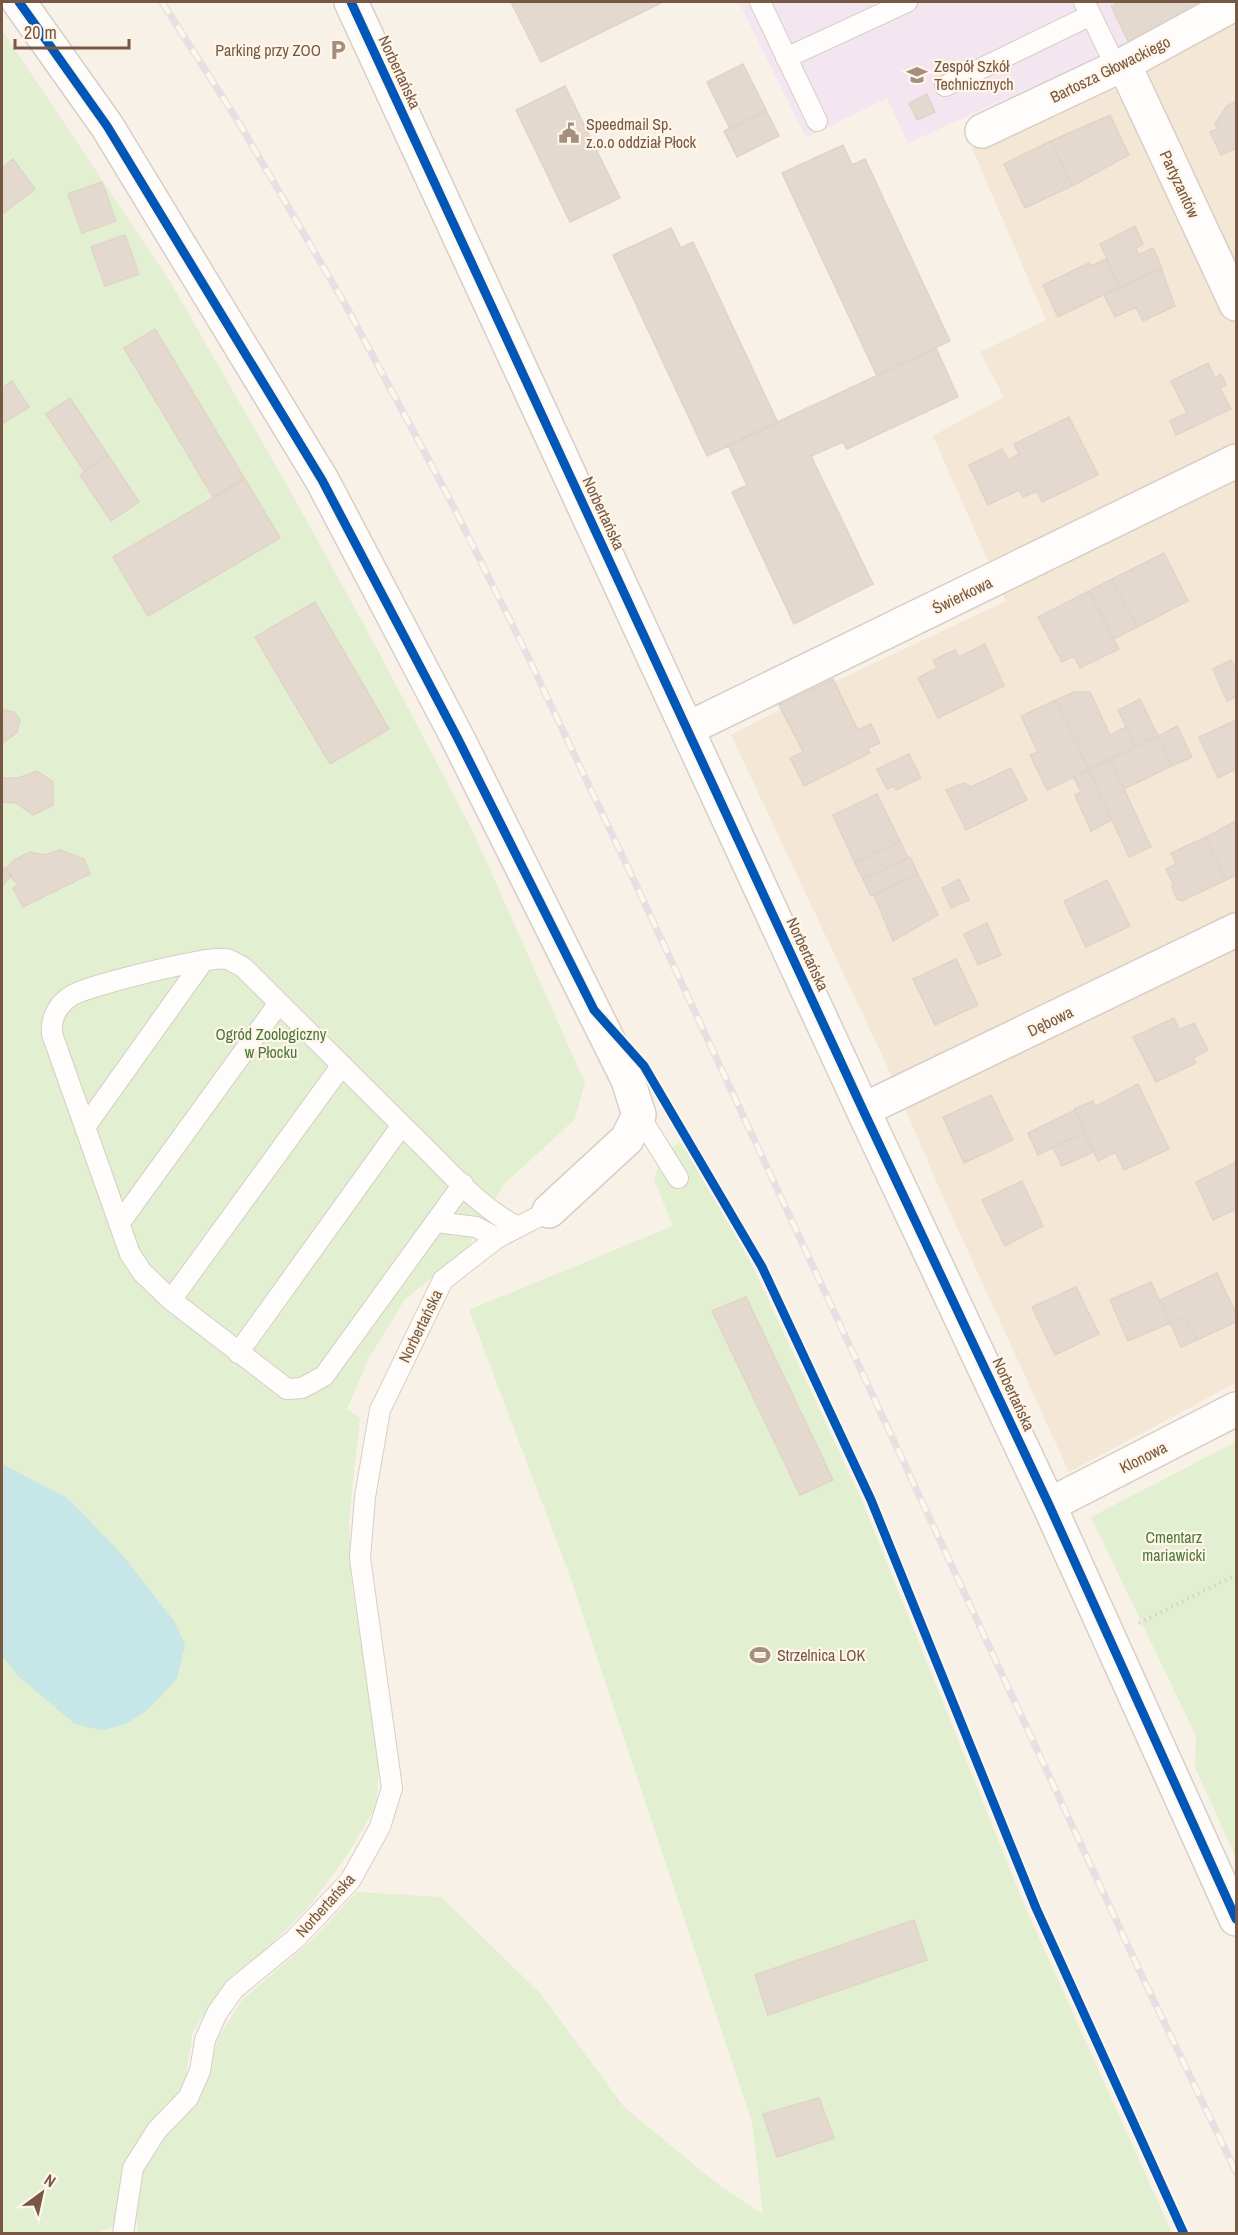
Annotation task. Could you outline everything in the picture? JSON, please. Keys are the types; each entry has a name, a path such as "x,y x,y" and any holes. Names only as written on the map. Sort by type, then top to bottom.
{"street":[{"path":"20,2 107,126 322,480 457,737 594,1010 628,1080 639,1115"},
{"name":"Norbertańska","path":"351,2 863,1110 1049,1505 1236,1919"},
{"name":"Bartosza Głowackiego","path":"982,131 1120,66 1236,3"},
{"name":"Partyzantów","path":"1120,66 1236,304"},
{"name":"Świerkowa","path":"687,729 1236,461"},
{"name":"Dębowa","path":"863,1110 1236,930"},
{"name":"Norbertańska","path":"549,1211 627,1139 639,1115"},
{"name":"Klonowa","path":"1049,1505 1236,1409"}],"lane":[{"path":"760,2 816,121"},
{"path":"786,58 907,2"},
{"path":"945,86 1088,8 1120,66"},
{"path":"463,1184 324,1376 302,1388 287,1389 171,1300 142,1272 130,1254 52,1034 51,1018 59,1006 78,992 204,960 226,959 243,967 463,1184 484,1206 516,1226"},
{"path":"85,1127 204,960"},
{"path":"119,1224 279,1003"},
{"path":"171,1300 342,1065"},
{"path":"639,1115 678,1178"},
{"path":"238,1353 402,1125"},
{"name":"Norbertańska","path":"123,2234 134,2168 157,2130 188,2098 200,2071 205,2040 217,2013 234,1989 295,1939 350,1881 380,1827 392,1788 360,1558 365,1497 380,1410 443,1280 497,1238 516,1226 549,1211"},
{"path":"436,1222 476,1227 497,1238"}],"path":[{"path":"1131,1627 1236,1575"}],"shaded area":[{"name":"Zespół Szkół Technicznych","path":"739,2 1211,2 1129,43 908,143 887,98 806,138"},
{"path":"1236,22 1236,1383 1069,1472 944,1199 887,1066 731,735 830,684 1006,601 933,436 1004,397 980,352 1046,320 972,148"}],"green space":[{"name":"Ogród Zoologiczny w Płocku","path":"2,30 169,280 292,494 376,647 475,836 585,1083 575,1119 503,1185 466,1251 405,1299 370,1356 347,1409 360,1418 349,1517 352,1585 379,1762 376,1807 349,1852 312,1903 267,1949 229,1978 193,2031 185,2081 180,2093 152,2120 122,2167 118,2210 113,2227 96,2233 2,2233"},
{"name":"Strzelnica LOK","path":"681,1142 751,1263 862,1501 1025,1907 1172,2233 138,2234 135,2192 143,2169 169,2132 197,2104 219,2037 242,2000 311,1941 357,1892 441,1897 539,1992 624,2107 720,2186 763,2214 752,2122 568,1571 469,1310 673,1226 654,1179 664,1152"},
{"name":"Cmentarz mariawicki","path":"1236,1442 1236,1858 1195,1767 1196,1736 1091,1517"}],"water":[{"path":"2,1464 67,1498 119,1551 174,1621 185,1645 177,1679 146,1711 126,1724 102,1730 75,1724 18,1676 2,1656"}],"building":[{"path":"511,2 663,2 541,62"},
{"path":"1120,2 1205,2 1207,6 1129,43 1111,6"},
{"path":"743,64 766,110 730,129 707,82"},
{"path":"565,86 620,198 570,222 516,110"},
{"path":"927,94 935,112 917,120 909,103"},
{"path":"1236,101 1236,148 1221,155 1210,132 1217,129 1215,124 1226,107"},
{"path":"766,110 779,136 737,157 724,131"},
{"path":"1110,115 1129,155 1072,186 1051,141"},
{"path":"1051,141 1072,186 1025,208 1004,164"},
{"path":"843,145 852,165 865,159 950,341 877,376 782,173"},
{"path":"13,159 35,189 2,214 2,168"},
{"path":"102,182 116,221 82,233 68,194"},
{"path":"1135,226 1143,244 1136,248 1138,255 1153,248 1162,268 1120,287 1100,244"},
{"path":"671,228 681,248 693,242 778,423 707,456 613,255"},
{"path":"125,235 139,274 105,286 91,247"},
{"path":"1106,259 1120,287 1058,317 1043,285 1089,263 1091,266"},
{"path":"1161,268 1175,306 1143,321 1136,307 1115,317 1104,295"},
{"path":"155,329 244,478 213,497 124,348"},
{"path":"936,348 958,397 847,449 843,442 811,456 873,584 794,624 732,492 747,485 728,445"},
{"path":"1208,363 1215,378 1221,374 1226,385 1220,388 1231,409 1176,435 1170,421 1187,413 1171,381"},
{"path":"12,381 29,407 2,424 2,388"},
{"path":"70,398 108,455 84,471 46,414"},
{"path":"1069,417 1098,475 1042,502 1037,491 1023,497 1019,490 988,505 969,465 1002,449 1008,460 1019,454 1014,444"},
{"path":"108,455 139,502 111,521 80,475"},
{"path":"245,479 280,538 148,616 113,557"},
{"path":"1164,553 1188,601 1137,627 1112,579"},
{"path":"1112,579 1137,627 1114,639 1089,591"},
{"path":"1089,591 1119,649 1080,668 1074,656 1062,662 1038,617"},
{"path":"315,602 389,729 330,764 255,637"},
{"path":"985,644 1004,686 938,718 918,678 937,668 933,660 955,650 959,657"},
{"path":"1231,660 1236,669 1236,697 1227,701 1213,669"},
{"path":"833,679 858,730 871,724 880,743 868,748 870,753 804,786 790,758 803,752 779,705"},
{"path":"1074,692 1090,692 1110,735 1126,727 1136,747 1089,770 1056,700"},
{"path":"1140,699 1158,736 1136,747 1118,710"},
{"path":"1056,700 1089,770 1047,790 1030,755 1038,752 1021,716"},
{"path":"2,710 14,712 20,720 17,732 3,743"},
{"path":"1236,720 1236,769 1218,778 1199,737"},
{"path":"1177,726 1192,757 1172,766 1158,736"},
{"path":"1158,736 1172,766 1124,789 1110,759"},
{"path":"909,754 921,778 896,790 894,786 887,789 877,769"},
{"path":"1110,759 1151,847 1129,857 1089,770"},
{"path":"1011,768 1027,800 966,830 946,790 964,783 971,787"},
{"path":"1089,770 1112,820 1091,831 1075,795 1081,792 1074,777"},
{"path":"37,771 53,782 53,805 33,815 16,803 2,802 2,778 18,778"},
{"path":"877,794 900,841 855,863 833,815"},
{"path":"1236,821 1236,875 1226,880 1206,837"},
{"path":"1206,837 1226,880 1182,901 1177,899 1166,869 1176,864 1171,853"},
{"path":"900,841 908,858 863,879 855,863"},
{"path":"60,850 84,859 90,874 23,907 13,888 18,885 5,870 14,860 30,852 44,855"},
{"path":"910,857 918,874 871,896 863,879"},
{"path":"2,866 12,875 2,886"},
{"path":"918,874 938,915 893,941 874,895"},
{"path":"959,879 969,900 951,908 942,888"},
{"path":"1107,880 1130,926 1086,947 1064,901"},
{"path":"987,923 1001,955 978,965 964,934"},
{"path":"956,959 978,1005 935,1025 913,979"},
{"path":"1174,1018 1179,1030 1194,1023 1208,1050 1193,1058 1196,1063 1156,1082 1133,1037"},
{"path":"1138,1084 1169,1149 1124,1170 1115,1152 1098,1161 1074,1109 1093,1101 1095,1107"},
{"path":"991,1095 1013,1140 964,1163 943,1117"},
{"path":"1075,1110 1085,1132 1038,1155 1028,1133"},
{"path":"1085,1132 1093,1152 1062,1166 1053,1147"},
{"path":"1236,1162 1236,1209 1213,1220 1196,1182"},
{"path":"1022,1181 1043,1226 1005,1246 982,1200"},
{"path":"1217,1273 1236,1314 1236,1322 1197,1340 1185,1317 1170,1323 1160,1300"},
{"path":"1151,1282 1170,1323 1128,1341 1110,1300"},
{"path":"1076,1287 1099,1334 1055,1355 1032,1307"},
{"path":"746,1297 833,1480 800,1495 712,1311"},
{"path":"1185,1317 1197,1340 1181,1347 1170,1323"},
{"path":"914,1920 927,1960 768,2015 755,1975"},
{"path":"819,2098 834,2138 777,2157 763,2114"}],"railway":[{"path":"162,2 239,123 345,304 447,494 520,640 638,889 1141,1974 1236,2172"}],"cycle path":[{"path":"19,2 107,126 322,480 457,737 594,1010 644,1066 762,1267 871,1500 1036,1908 1184,2234"},
{"path":"351,2 863,1110 1049,1505 1236,1919"}],"place":[{"name":"Parking przy ZOO","path":"338,50"},
{"name":"Zespół Szkół Technicznych","path":"917,75"},
{"name":"Speedmail Sp. z.o.o oddział Płock","path":"569,133"},
{"name":"Strzelnica LOK","path":"760,1655"}]}
